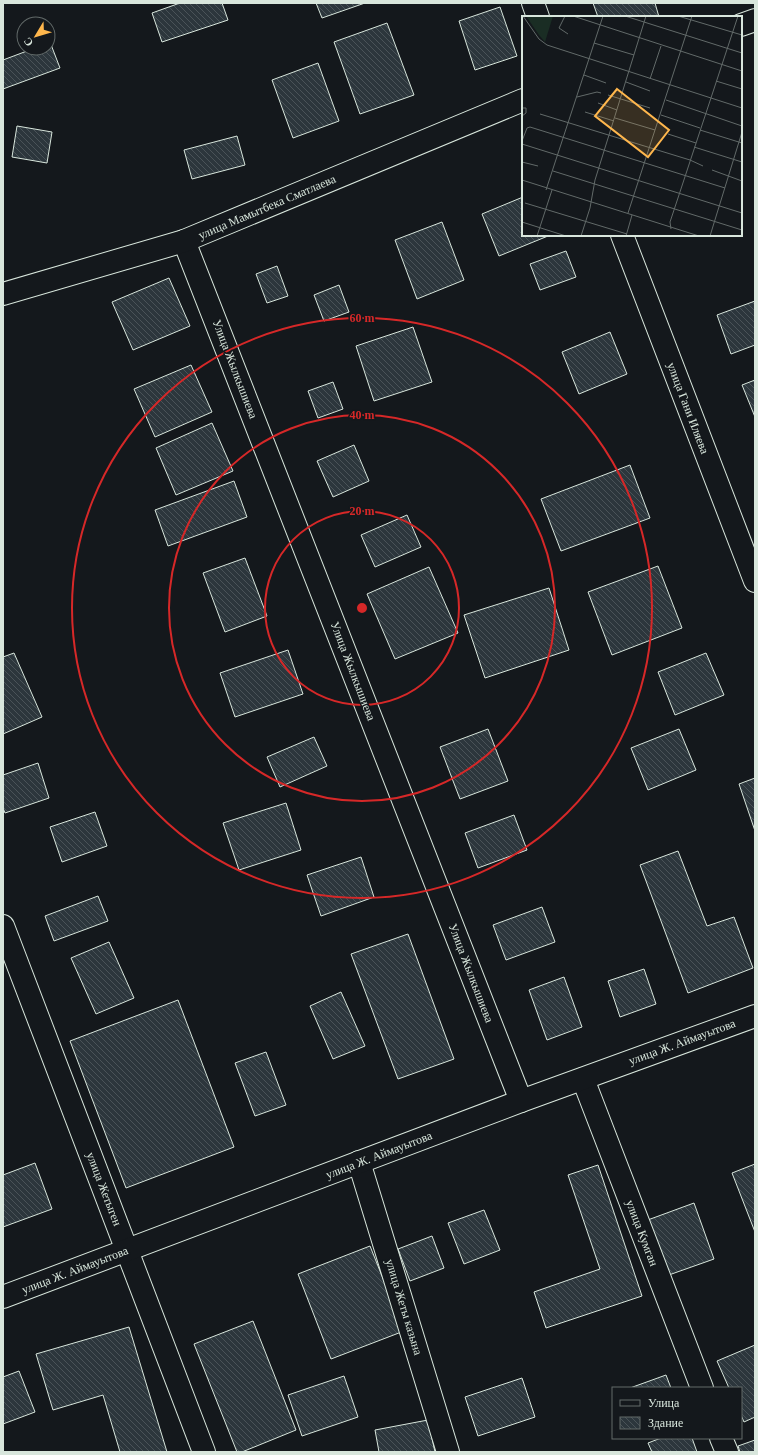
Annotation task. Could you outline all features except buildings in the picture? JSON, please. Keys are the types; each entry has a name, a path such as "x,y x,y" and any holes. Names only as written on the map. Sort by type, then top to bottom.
{"street":[{"path":"533,3 538,16"},
{"path":"742,25 755,20"},
{"name":"улица Мамытбека Сматлаева","path":"3,294 184,241 522,100"},
{"name":"улица Гани Иляева","path":"622,236 755,581"},
{"name":"Улица Жылкышиева","path":"184,241 521,1101"},
{"name":"улица Жетыген","path":"3,926 204,1452"},
{"name":"улица Ж. Аймауытова","path":"3,1297 521,1101 755,1016"},
{"name":"улица Кумган","path":"583,1079 702,1387"},
{"name":"улица Жеты казына","path":"359,1162 448,1452"},
{"path":"722,1439 727,1452"}]}
